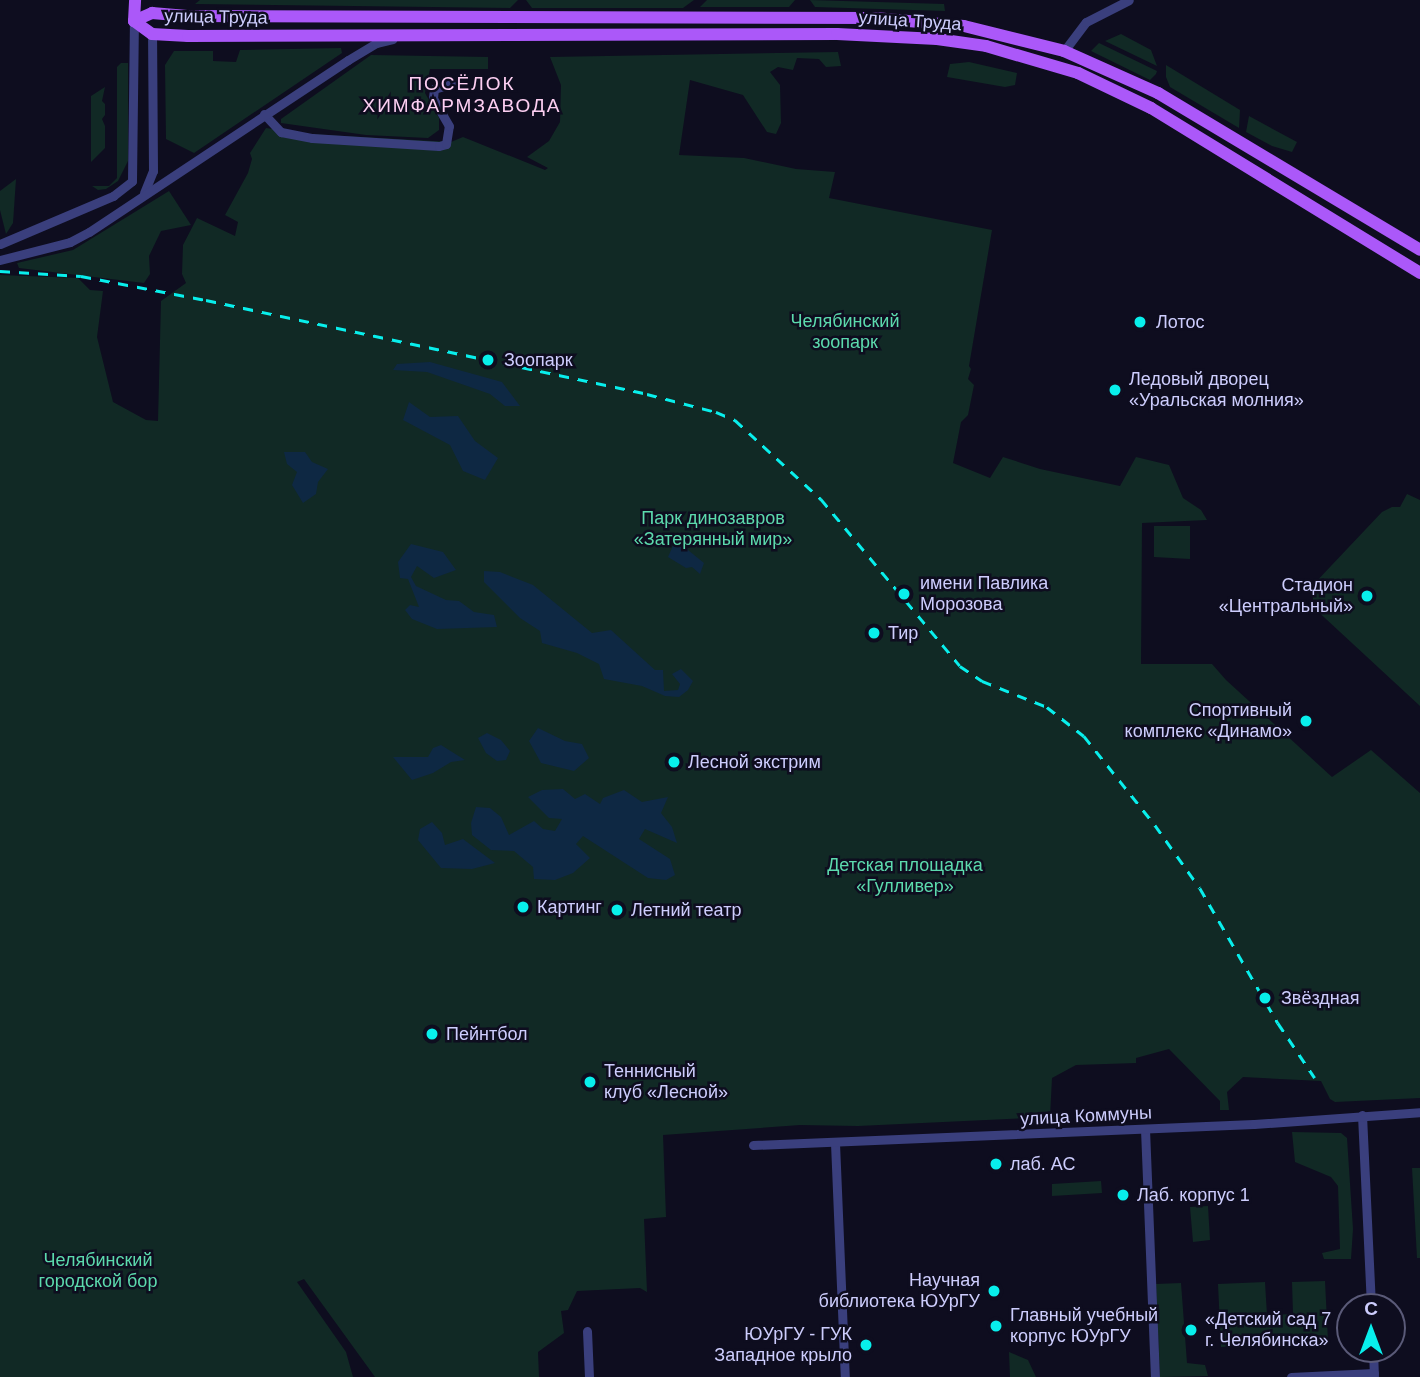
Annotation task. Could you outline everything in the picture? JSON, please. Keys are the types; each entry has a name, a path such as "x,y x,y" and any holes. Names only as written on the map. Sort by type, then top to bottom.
{"main road":[{"path":"134,21 135,0"},
{"path":"152,6 152,34"},
{"name":"улица Труда","path":"1420,250 1158,93 1064,51 964,26 875,18 187,16 152,6 134,21 152,34 874,34 963,42 1057,66 1152,108 1420,273"},
{"path":"1057,66 1064,51"},
{"path":"1329,217 1339,200"}],"street":[{"path":"1064,51 1086,22 1129,0"},
{"path":"0,244 125,189 132,181 134,21"},
{"path":"144,195 153,171 152,34"},
{"path":"0,260 70,242 376,43 411,34"},
{"path":"264,114 281,132 312,138 439,146 446,144 449,126 433,98 434,89 454,83"},
{"name":"улица Коммуны","path":"753,1145 1145,1129 1420,1112"},
{"path":"1362,1115 1370,1293"},
{"path":"1145,1129 1155,1377"},
{"path":"835,1143 845,1377"},
{"path":"587,1331 589,1377"},
{"path":"1291,1377 1374,1375"}],"green space":[{"path":"200,0 518,0 510,8 195,4"},
{"path":"526,0 694,0 683,8 532,8"},
{"path":"707,0 795,0 789,7 700,7"},
{"path":"810,0 944,4 945,11 815,7"},
{"path":"1121,34 1151,50 1157,66 1105,41"},
{"path":"1099,43 1157,71 1156,74 1150,80 1091,51"},
{"path":"341,48 342,53 194,153 166,139 165,65 174,51 213,51 213,61 236,62 240,50"},
{"path":"838,52 841,66 826,67 819,59 797,58 793,70 778,67 770,72 780,85 781,123 776,134 767,132 743,95 690,80 679,155 744,158 796,169 835,172 829,198 992,230 969,366 971,369 968,379 974,385 968,415 961,422 953,463 990,478 1003,457 1040,469 1120,486 1136,457 1169,465 1183,498 1201,510 1207,520 1142,523 1141,664 1212,664 1332,777 1371,750 1420,793 1420,1098 1335,1102 1330,1099 1321,1081 1243,1077 1227,1092 1229,1110 1220,1110 1220,1101 1169,1049 1136,1058 1136,1063 1076,1065 1052,1078 1050,1117 858,1126 800,1125 663,1135 666,1217 644,1219 647,1292 640,1288 577,1291 568,1310 561,1311 564,1333 538,1352 539,1377 375,1377 304,1279 297,1282 346,1352 353,1377 0,1377 0,275 78,278 90,290 103,291 97,337 113,402 146,420 158,421 161,301 186,283 182,274 183,245 197,218 235,236 238,222 225,215 248,173 252,159 250,153 266,128 309,134 451,142 463,137 545,170 548,168 527,157 549,141 560,122 561,85 550,57"},
{"path":"371,55 488,57 488,69 430,69 425,93 439,118 439,130 428,138 366,135 281,123 281,119"},
{"path":"969,62 1017,73 1015,85 1005,87 947,77 950,64"},
{"path":"121,63 128,63 128,161 118,181 106,189 98,190 92,186 109,186 117,178 117,67"},
{"path":"1166,65 1240,110 1239,128 1170,87 1166,77"},
{"path":"105,87 102,101 105,104 105,115 102,119 105,126 105,148 91,162 91,96"},
{"path":"1249,116 1297,142 1292,152 1272,146 1246,132"},
{"path":"16,179 13,223 6,234 0,210 0,191"},
{"path":"169,191 191,225 161,231 149,256 150,274 144,283 19,268 17,263 73,250"},
{"name":"Стадион «Центральный»","path":"1407,494 1420,500 1420,706 1313,607 1313,585 1382,512 1392,507 1400,507"},
{"path":"1154,526 1190,526 1190,559 1154,557"},
{"path":"1292,1132 1341,1133 1347,1138 1353,1229 1351,1259 1324,1259 1322,1253 1340,1249 1338,1186 1331,1177 1295,1162"},
{"path":"1412,1168 1420,1168 1420,1258 1417,1258"},
{"path":"1101,1181 1102,1193 1052,1196 1052,1184"},
{"path":"1208,1206 1210,1240 1193,1242 1190,1207"},
{"path":"1325,1281 1328,1341 1221,1347 1218,1284 1265,1282 1267,1315 1293,1314 1292,1282"},
{"path":"1181,1283 1187,1363 1205,1365 1208,1376 1160,1377 1156,1284"},
{"path":"1009,1352 1028,1360 1036,1377 1010,1377"}],"water":[{"path":"430,362 502,382 520,406 505,406 490,394 427,372 393,370 397,364"},
{"path":"409,402 430,417 458,416 475,441 498,458 485,480 463,471 450,445 403,420"},
{"path":"284,452 305,452 312,462 328,469 318,482 316,494 303,503 292,485 297,472 287,464"},
{"path":"676,539 684,541 688,550 704,563 700,574 692,567 686,568 668,557"},
{"path":"411,544 443,552 456,570 434,578 417,566 411,577 416,586 446,600 459,601 474,612 494,615 497,627 437,629 412,619 405,610 410,605 419,607 408,579 400,578 398,562"},
{"path":"484,571 500,572 533,585 592,633 611,630 655,670 663,670 664,691 678,690 680,684 672,674 681,669 693,681 688,690 679,697 665,696 642,686 604,679 599,664 577,653 542,643 540,631 520,618 484,582"},
{"path":"538,728 565,741 582,744 589,758 574,771 541,763 529,741"},
{"path":"487,733 501,740 510,751 506,760 497,761 486,753 478,738"},
{"path":"441,745 465,760 451,762 433,773 412,780 393,757 428,757 433,748"},
{"path":"563,789 575,799 585,794 600,804 603,798 624,790 642,802 668,797 661,813 672,827 677,843 645,829 639,839 670,859 675,875 666,880 648,878 583,836 576,844 590,858 573,873 555,880 534,879 533,867 514,851 491,850 472,835 471,823 476,807 490,808 501,817 509,835 534,821 543,829 555,831 562,819 549,818 528,797 542,790"},
{"path":"432,822 442,833 445,845 463,839 495,863 472,869 441,868 418,840 420,829"}],"railway":[{"path":"0,271 81,276 206,300 647,394 716,412 735,420 821,499 960,666 982,681 1047,707 1084,736 1155,825 1200,888 1278,1023 1315,1078"}],"place":[{"name":"Лотос","path":"1140,322"},
{"name":"Зоопарк","path":"488,360"},
{"name":"Ледовый дворец «Уральская молния»","path":"1115,390"},
{"name":"имени Павлика Морозова","path":"904,594"},
{"name":"Стадион «Центральный»","path":"1367,596"},
{"name":"Тир","path":"874,633"},
{"name":"Спортивный комплекс «Динамо»","path":"1306,721"},
{"name":"Лесной экстрим","path":"674,762"},
{"name":"Картинг","path":"523,907"},
{"name":"Летний театр","path":"617,910"},
{"name":"Звёздная","path":"1265,998"},
{"name":"Пейнтбол","path":"432,1034"},
{"name":"Теннисный клуб «Лесной»","path":"590,1082"},
{"name":"лаб. АС","path":"996,1164"},
{"name":"Лаб. корпус 1","path":"1123,1195"},
{"name":"Научная библиотека ЮУрГУ","path":"994,1291"},
{"name":"Главный учебный корпус ЮУрГУ","path":"996,1326"},
{"name":"«Детский сад 7 г. Челябинска»","path":"1191,1330"},
{"name":"ЮУрГУ - ГУК Западное крыло","path":"866,1345"}],"district":[{"name":"ПОСЁЛОК ХИМФАРМЗАВОДА","path":"462,95"}],"park label":[{"name":"Челябинский зоопарк","path":"845,332"},
{"name":"Парк динозавров «Затерянный мир»","path":"713,529"},
{"name":"Детская площадка «Гулливер»","path":"905,876"},
{"name":"Челябинский городской бор","path":"98,1271"}]}
